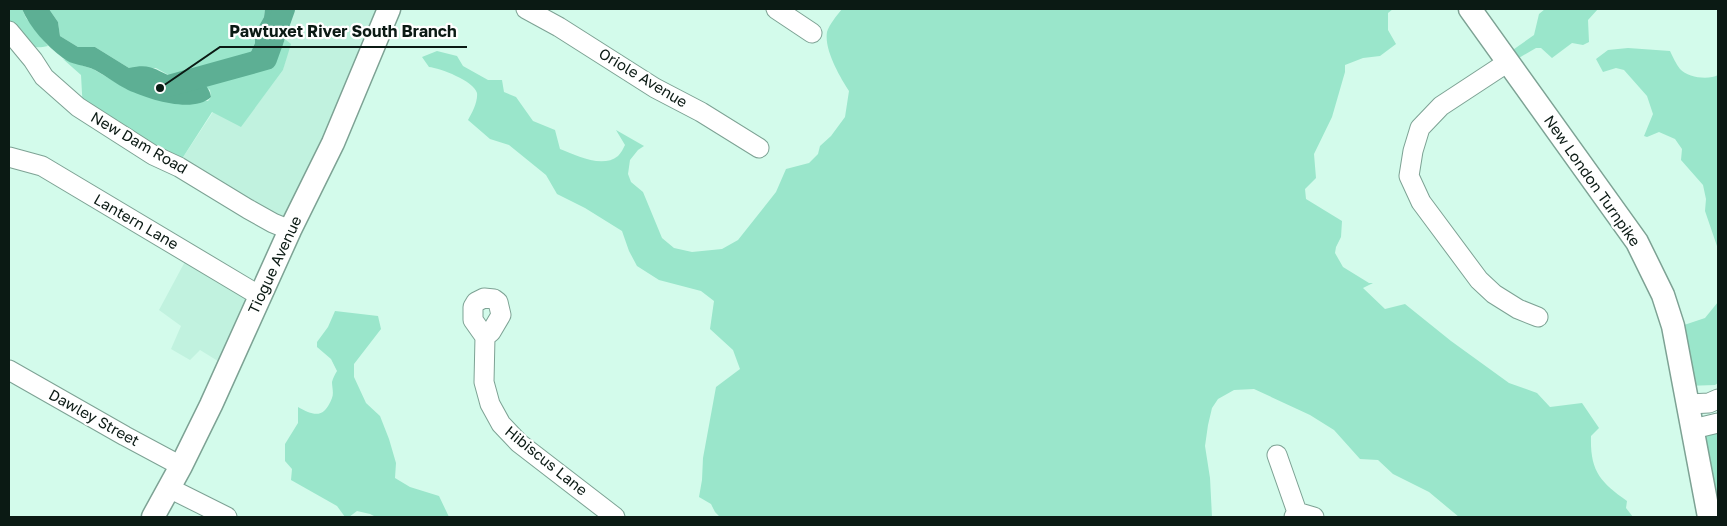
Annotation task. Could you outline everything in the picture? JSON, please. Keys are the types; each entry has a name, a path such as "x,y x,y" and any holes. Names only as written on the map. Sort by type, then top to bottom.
{"main road":[{"name":"Tiogue Avenue","path":"153,517 211,405 290,230 332,143 389,9"},
{"name":"New London Turnpike","path":"1470,9 1636,242 1663,295 1673,326 1709,517"}],"street":[{"name":"Oriole Avenue","path":"526,9 655,88 701,112 759,148"},
{"path":"776,9 812,33"},
{"name":"New Dam Road","path":"9,31 33,60 44,77 78,107 153,155 179,167 273,223 290,230"},
{"path":"1508,62 1441,106 1420,128 1413,151 1409,176 1421,202 1478,280 1494,294 1518,309 1538,317"},
{"name":"Lantern Lane","path":"9,157 42,166 260,296"},
{"name":"Hibiscus Lane","path":"485,337 484,382 490,404 501,424 519,443 615,517"},
{"name":"Dawley Street","path":"9,370 124,436 181,466"},
{"path":"1689,404 1709,403 1718,399"},
{"path":"1692,430 1718,423"},
{"path":"1277,455 1302,515"},
{"path":"169,488 227,517"}],"shaded area":[{"path":"9,9 22,9 26,18 48,46 31,47 17,40 9,33"},
{"path":"22,9 49,9 58,22 60,36 78,47 95,47 129,68 143,66 173,77 198,81 207,86 211,97 203,102 182,105 158,101 128,90 95,70 63,58 40,36"},
{"path":"49,9 265,9 264,17 255,33 255,43 250,54 282,46 285,39 291,44 283,70 241,127 212,112 178,165 83,111 81,75 63,59 93,69 127,89 208,101 211,97 210,90 200,82 174,78 156,68 129,68 95,47 78,47 60,36 58,22"},
{"path":"265,9 294,9 282,46 264,65 254,65 250,54 255,43 255,33 264,17"},
{"path":"294,9 387,9 289,229 178,165 213,112 241,126 283,70 290,44 285,38"},
{"path":"842,9 1393,9 1388,13 1388,30 1396,44 1380,56 1363,58 1345,65 1345,72 1332,117 1314,154 1316,178 1305,189 1306,199 1342,221 1341,237 1335,253 1343,267 1369,283 1373,283 1363,288 1385,309 1405,304 1451,341 1509,383 1537,393 1550,407 1582,403 1599,428 1591,436 1592,458 1598,474 1610,488 1627,501 1626,508 1633,517 1459,517 1429,492 1393,474 1378,460 1360,459 1334,430 1310,415 1254,389 1234,390 1218,399 1212,408 1205,446 1210,478 1212,517 720,517 711,504 699,497 703,458 716,387 740,369 733,350 710,329 714,301 701,291 659,280 637,266 622,231 585,208 557,194 546,175 509,145 490,139 468,120 477,100 475,88 456,76 429,67 422,57 437,51 457,56 463,66 488,80 502,80 504,92 516,97 533,121 555,130 560,149 589,160 612,160 618,156 625,145 616,130 644,146 630,160 628,174 631,182 643,192 662,238 674,248 692,252 722,249 738,240 776,192 786,169 809,163 818,154 820,146 831,136 845,117 849,91 830,55 827,39 829,26"},
{"path":"1545,9 1598,9 1588,20 1589,42 1583,45 1572,43 1552,58 1541,48 1536,48 1512,62 1507,54 1534,35 1539,14"},
{"path":"1628,48 1670,51 1680,69 1688,74 1704,78 1718,75 1718,249 1705,211 1706,199 1703,185 1681,160 1682,149 1675,139 1659,132 1647,137 1644,136 1653,114 1647,96 1624,70 1616,68 1603,72 1596,59 1608,50"},
{"path":"188,256 257,295 226,366 200,350 190,360 171,349 181,326 159,310"},
{"path":"1718,302 1718,383 1715,385 1686,386 1671,321 1684,325 1705,318"},
{"path":"335,311 378,316 381,329 354,364 354,377 366,403 380,416 396,463 395,478 410,487 439,496 449,517 376,517 357,511 349,517 345,517 337,506 291,480 292,469 285,461 285,444 298,423 298,407 318,414 326,410 333,396 332,382 337,371 331,359 317,347 317,342 328,327"},
{"path":"1718,421 1718,517 1698,427"}],"waterway":[{"path":"161,88 266,59 284,9"}],"place":[{"name":"Pawtuxet River South Branch","path":"160,88"}]}
